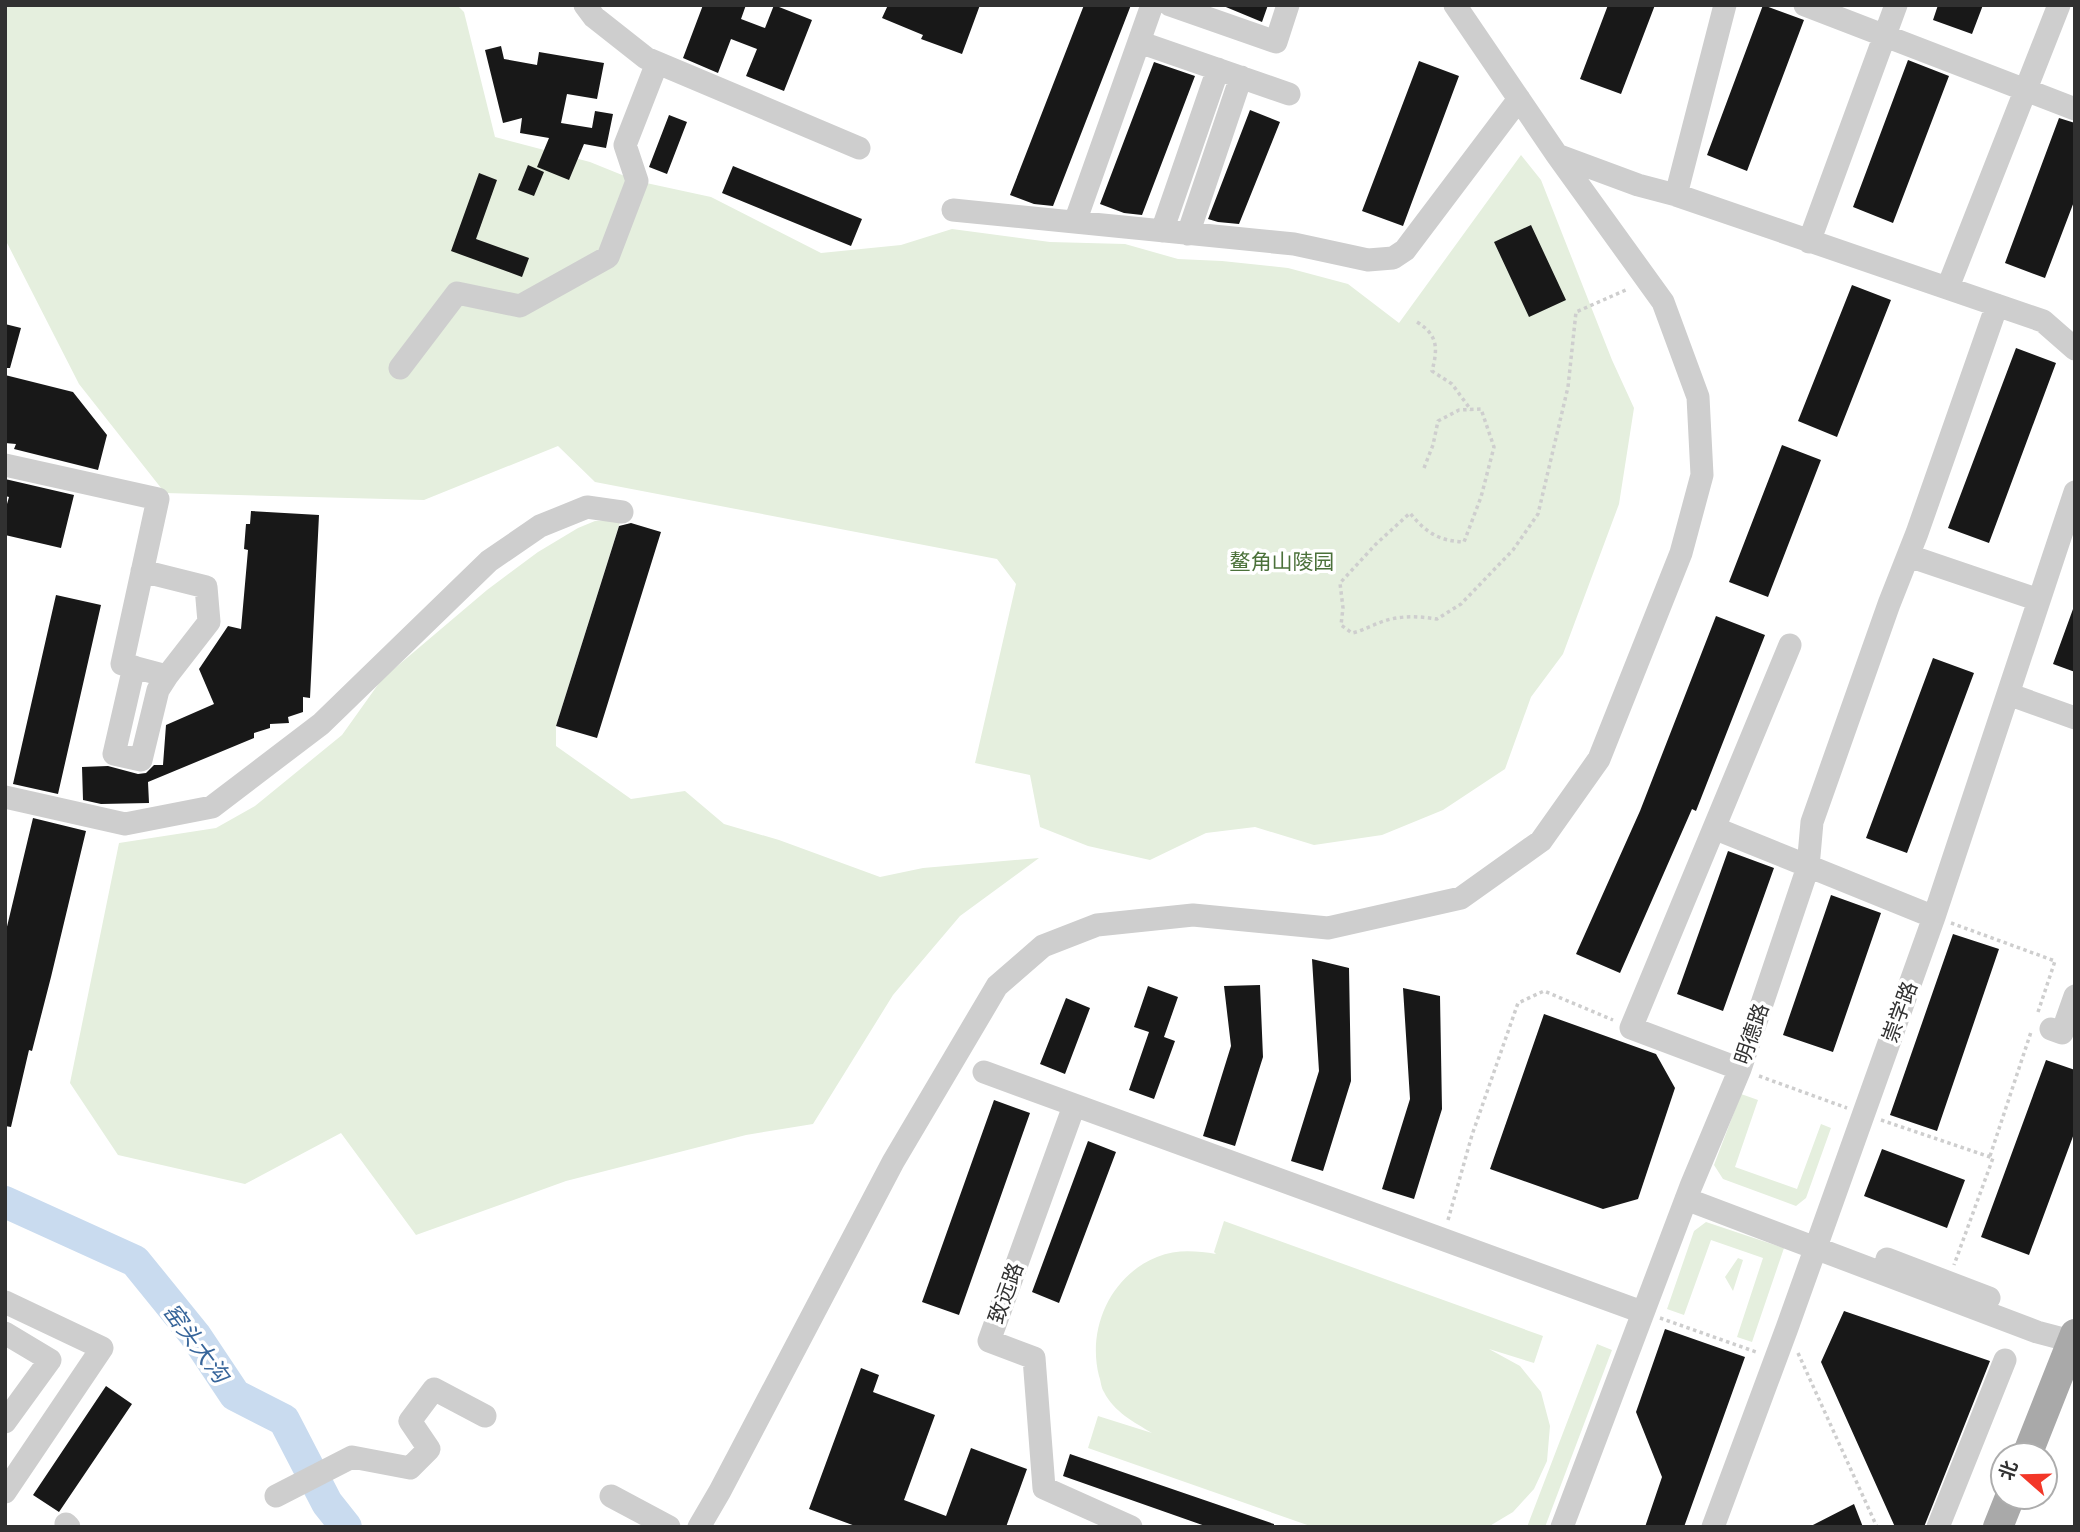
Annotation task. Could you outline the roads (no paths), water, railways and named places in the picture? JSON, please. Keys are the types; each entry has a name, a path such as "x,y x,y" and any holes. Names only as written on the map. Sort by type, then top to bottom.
{"main road":[{"path":"2033,1441 2074,1339"}],"street":[{"path":"585,5 593,17 646,58 859,148"},
{"path":"1075,222 1152,5"},
{"path":"1170,5 1276,42 1288,5"},
{"path":"699,1527 907,1139 997,986 1043,946 1097,925 1193,915 1328,928 1461,898 1541,841 1599,759 1681,554 1702,475 1698,397 1663,302 1557,155 1455,5"},
{"path":"1676,195 1725,5"},
{"path":"1805,5 2075,109"},
{"path":"1809,242 1896,5"},
{"path":"1948,287 2059,5"},
{"path":"1139,42 1289,94"},
{"path":"400,368 457,293 520,306 608,257 638,181 625,145 657,63"},
{"path":"1162,231 1218,69"},
{"path":"1188,234 1241,77"},
{"path":"953,210 1294,244 1368,260 1393,258 1405,250 1520,99"},
{"path":"1557,155 1637,185 1676,195 2043,321 2075,349"},
{"name":"明德路","path":"1562,1527 1688,1192 1740,1069 1808,867 1812,821 1997,305"},
{"path":"5,465 158,499 122,664 167,676"},
{"name":"崇学路","path":"1713,1527 1934,917 2075,492"},
{"path":"5,797 125,824 212,807 321,724 489,561 540,526 587,507 622,512"},
{"path":"1909,556 2039,600"},
{"path":"134,667 114,754 141,760 158,690 209,622 206,587 142,570"},
{"path":"1740,1069 1631,1028 1790,645"},
{"path":"2008,694 2075,718"},
{"path":"1714,828 1934,917"},
{"path":"2051,1029 2062,1033 2075,996"},
{"path":"984,1072 1642,1311"},
{"name":"致远路","path":"1074,1106 989,1341 1034,1357 1044,1488 1131,1527"},
{"path":"1688,1192 2038,1332 2074,1339"},
{"path":"1817,1242 1948,1281 2042,1319 2074,1339"},
{"path":"5,1302 102,1348 5,1492"},
{"path":"5,1333 50,1360 5,1422"},
{"path":"1938,1527 2005,1360"},
{"path":"276,1496 352,1457 410,1468 429,1449 410,1421 434,1389 485,1416"},
{"path":"611,1496 669,1527"}],"waterway":[{"name":"窑头大沟","path":"5,1202 135,1261 195,1335 235,1395 284,1420 327,1503 346,1527"}],"park label":[{"name":"鳌角山陵园","path":"1282,562"}]}
